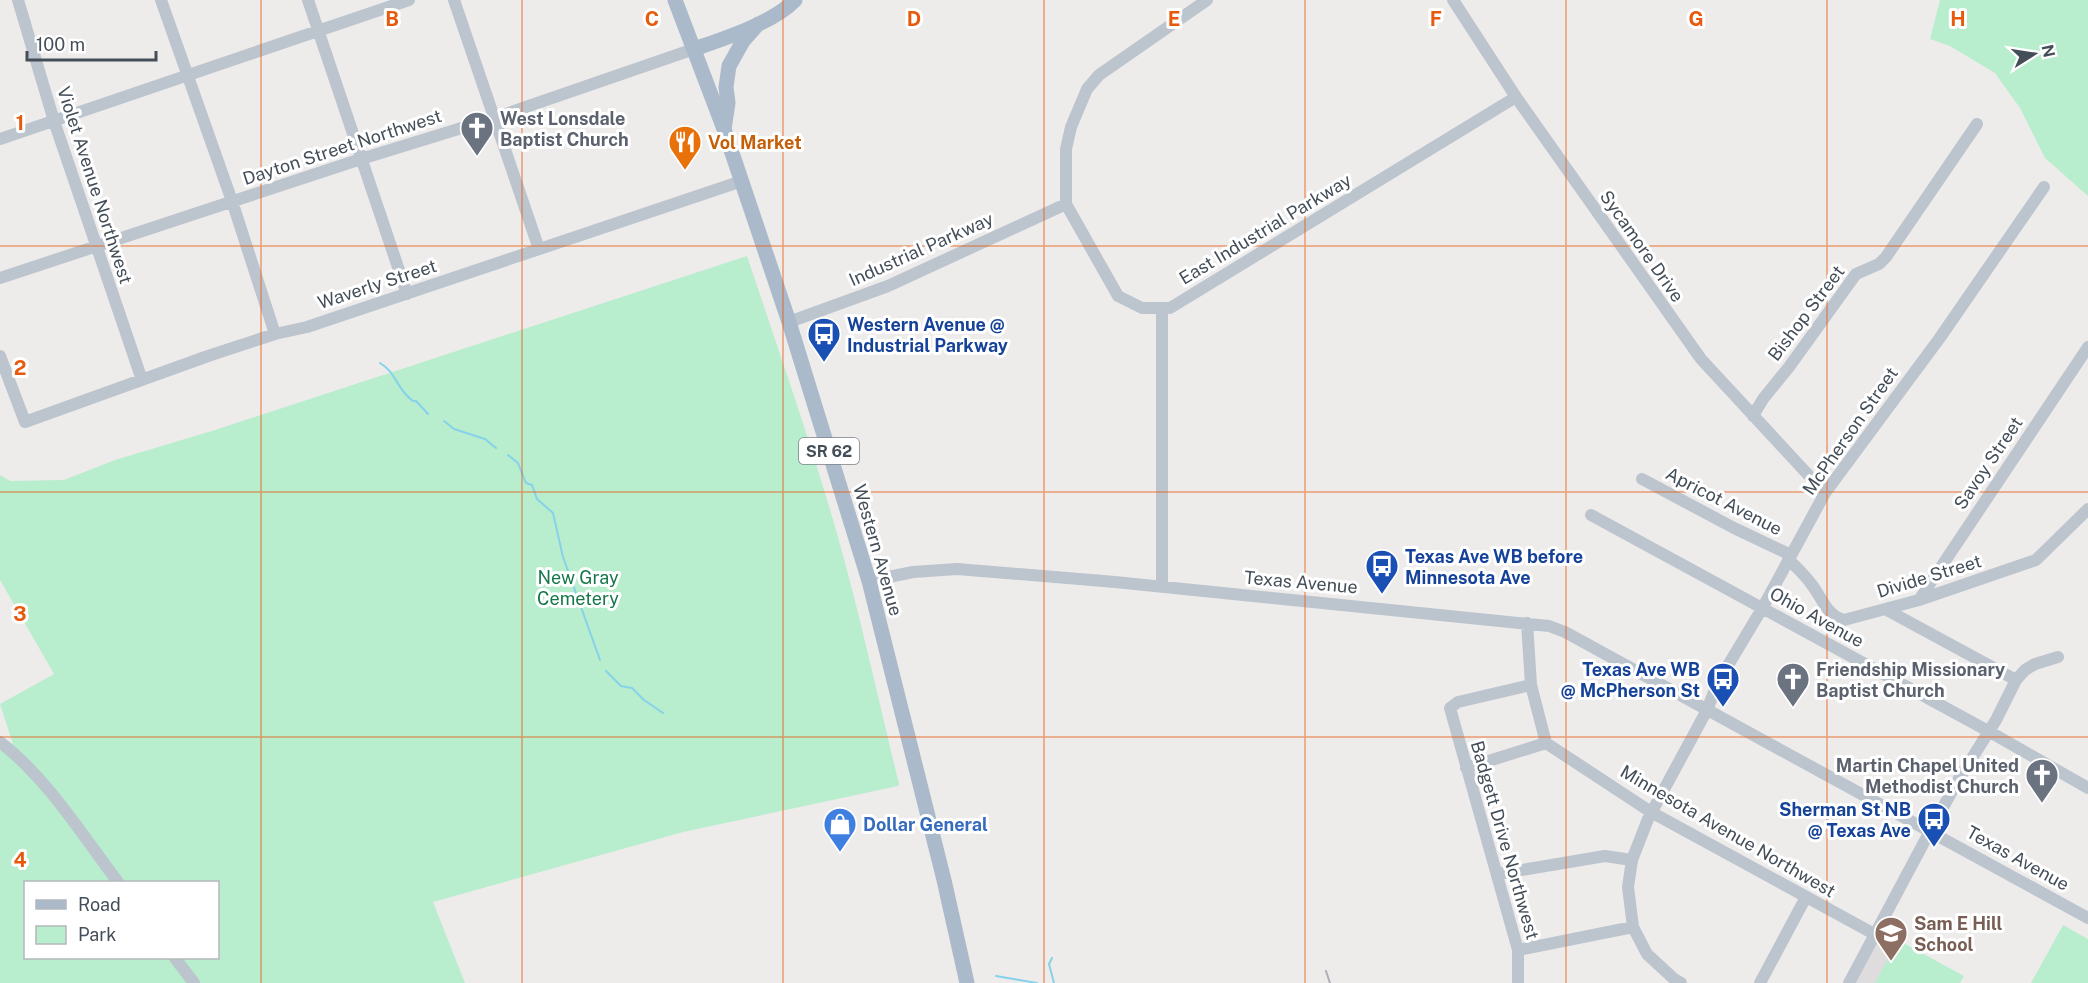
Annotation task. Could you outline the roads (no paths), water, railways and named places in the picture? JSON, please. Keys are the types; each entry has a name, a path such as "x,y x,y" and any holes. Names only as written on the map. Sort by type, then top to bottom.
{"main road":[{"name":"Western Avenue","path":"675,0 724,129 789,322 869,580 944,880 967,983"},
{"path":"693,49 758,24 795,0"},
{"path":"724,129 728,103 726,87 729,66 743,41 758,24"}],"street":[{"name":"Violet Avenue Northwest","path":"18,0 54,121 142,380"},
{"path":"161,0 232,201 275,334"},
{"path":"308,0 407,294"},
{"path":"0,139 409,0"},
{"path":"454,0 539,249"},
{"path":"1162,586 1162,308 1142,308 1118,296 1066,204 1066,149 1071,127 1087,88 1099,75 1207,0"},
{"name":"Sycamore Drive","path":"1453,0 1516,97 1701,359 1825,493"},
{"name":"Dayton Street Northwest","path":"0,278 361,159 494,118 693,49"},
{"name":"East Industrial Parkway","path":"1162,308 1170,308 1516,97"},
{"name":"Bishop Street","path":"1754,416 1763,399 1856,274 1879,264 1886,257 1977,124"},
{"name":"Waverly Street","path":"0,356 25,422 208,356 275,334 307,327 741,182"},
{"name":"McPherson Street","path":"1633,927 1628,887 1632,860 1651,812 1707,710 1718,682 1763,607 1825,493 1938,339 2044,187"},
{"name":"Industrial Parkway","path":"789,322 888,286 1066,204"},
{"name":"Savoy Street","path":"1918,600 2088,347"},
{"name":"Apricot Avenue","path":"1642,479 1790,557"},
{"name":"Divide Street","path":"1790,557 1836,618 1844,620 1918,600 2036,560 2088,509"},
{"name":"Ohio Avenue","path":"1591,515 1763,607 2088,788"},
{"name":"Texas Avenue","path":"869,580 913,572 957,569 1162,586 1549,626 1565,632 2088,918"},
{"path":"1885,609 2016,680"},
{"path":"1466,768 1546,743 1531,685 1527,622"},
{"path":"1849,983 1957,782 1990,732 2016,680 2025,670 2035,664 2058,657"},
{"name":"Badgett Drive Northwest","path":"1518,983 1518,950 1450,708 1458,702 1531,685"},
{"path":"0,742 16,755 46,787 117,881"},
{"name":"Minnesota Avenue Northwest","path":"1546,743 1651,812 1876,935"},
{"path":"1498,874 1605,856 1632,860"},
{"path":"1760,983 1806,897"},
{"path":"1518,950 1633,927 1647,954 1676,982"},
{"path":"176,959 194,983"}],"waterway":[{"path":"380,363 390,371 403,392 416,401 428,414"},
{"path":"444,421 454,429 485,439 496,448"},
{"path":"508,455 518,463 526,483 532,485 537,499 553,513 563,557 600,660"},
{"path":"606,671 621,686 632,688 644,700 663,713"},
{"path":"1052,958 1049,964 1054,983"},
{"path":"996,976 1037,983"}],"railway":[{"path":"1326,971 1330,983"}],"place":[{"name":"West Lonsdale Baptist Church","path":"477,157"},
{"name":"Vol Market","path":"685,171"},
{"name":"Western Avenue @ Industrial Parkway","path":"824,363"},
{"name":"Texas Ave WB before Minnesota Ave","path":"1382,595"},
{"name":"Texas Ave WB @ McPherson St","path":"1723,708"},
{"name":"Friendship Missionary Baptist Church","path":"1793,708"},
{"name":"Martin Chapel United Methodist Church","path":"2042,804"},
{"name":"Sherman St NB @ Texas Ave","path":"1934,848"},
{"name":"Dollar General","path":"840,853"},
{"name":"Sam E Hill School","path":"1891,962"}],"park label":[{"name":"New Gray Cemetery","path":"578,587"}]}
